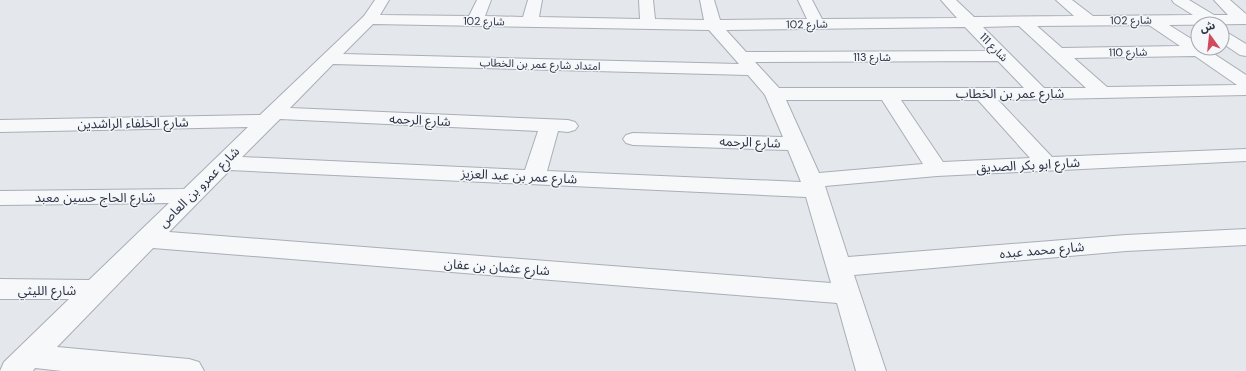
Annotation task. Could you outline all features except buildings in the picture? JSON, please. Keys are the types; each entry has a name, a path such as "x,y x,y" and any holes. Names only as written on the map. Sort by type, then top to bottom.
{"street":[{"name":"شارع عمرو بن العاص","path":"21,364 369,18 382,0"},
{"path":"475,21 484,0"},
{"path":"530,22 535,0"},
{"path":"646,0 648,24"},
{"path":"707,0 713,25 774,94 813,185 871,371"},
{"path":"805,0 817,24"},
{"name":"شارع 111","path":"948,0 1039,94"},
{"path":"1063,0 1088,20"},
{"path":"1179,0 1197,16"},
{"path":"1221,0 1244,19"},
{"name":"شارع 102","path":"369,18 713,25 1088,20 1190,21"},
{"name":"شارع 102","path":"1230,20 1244,19"},
{"path":"1152,20 1190,46"},
{"path":"1022,21 1103,93"},
{"path":"1230,41 1246,51"},
{"name":"شارع 110","path":"1057,53 1190,51"},
{"name":"شارع 113","path":"747,64 1003,56"},
{"path":"1205,56 1246,84"},
{"name":"امتداد شارع عمر بن الخطاب","path":"328,59 747,64"},
{"name":"شارع عمر بن الخطاب","path":"774,94 1039,94 1246,90"},
{"path":"982,93 1046,164"},
{"path":"888,94 937,169"},
{"name":"شارع الرحمه","path":"269,117 559,126 534,177"},
{"name":"شارع الخلفاء الراشدين","path":"0,126 269,117"},
{"name":"شارع الرحمه","path":"633,139 796,144"},
{"name":"شارع ابو بكر الصديق","path":"813,185 937,169 1246,155"},
{"name":"شارع عمر بن عبد العزيز","path":"223,163 534,177 813,185"},
{"name":"شارع الحاج حسين معبد","path":"0,198 190,196"},
{"name":"شارع محمد عبده","path":"839,267 1126,243 1246,237"},
{"name":"شارع عثمان بن عفان","path":"146,239 847,294"},
{"name":"شارع الليثي","path":"0,289 95,290"},
{"path":"21,364 189,371"}]}
